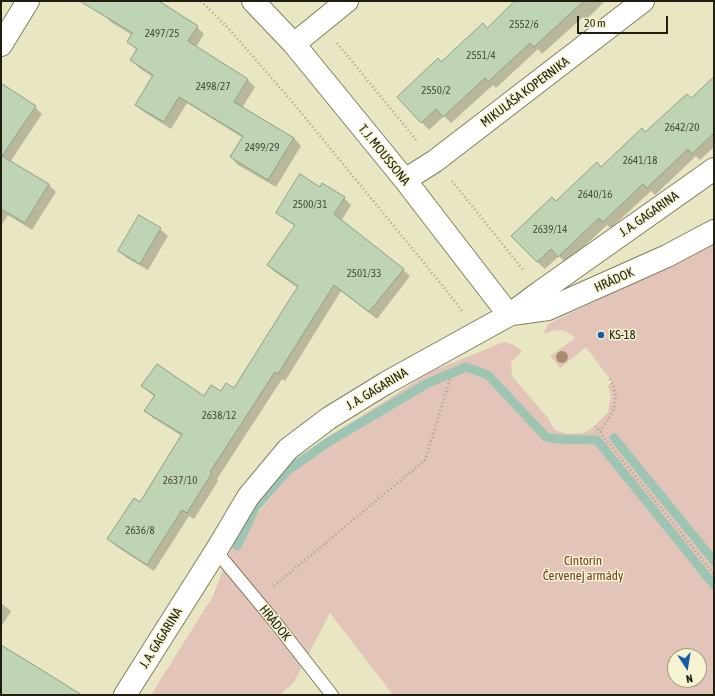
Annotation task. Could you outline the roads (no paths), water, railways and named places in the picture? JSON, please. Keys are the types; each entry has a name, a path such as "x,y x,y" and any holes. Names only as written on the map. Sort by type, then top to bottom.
{"street":[{"path":"1,45 28,1"},
{"name":"T. J. MOUSSONA","path":"253,1 294,44 405,180 509,315"},
{"path":"294,44 347,1"},
{"name":"MIKULÁŠA KOPERNIKA","path":"405,180 435,161 643,1"},
{"name":"J. A. GAGARINA","path":"125,695 216,551 248,497 288,449 329,418 386,383 509,315 714,169"},
{"name":"HRÁDOK","path":"509,315 548,309 667,256 714,231"}],"lane":[{"name":"HRÁDOK","path":"216,551 332,695"}],"waterway":[{"path":"237,546 255,508 287,471 328,442 428,383 466,367 488,375 546,437 557,439 597,440 714,585"},
{"path":"614,438 714,561"}],"place":[{"name":"KS-18","path":"601,335"}],"park label":[{"name":"Cintorín Červenej armády","path":"583,568"}]}
